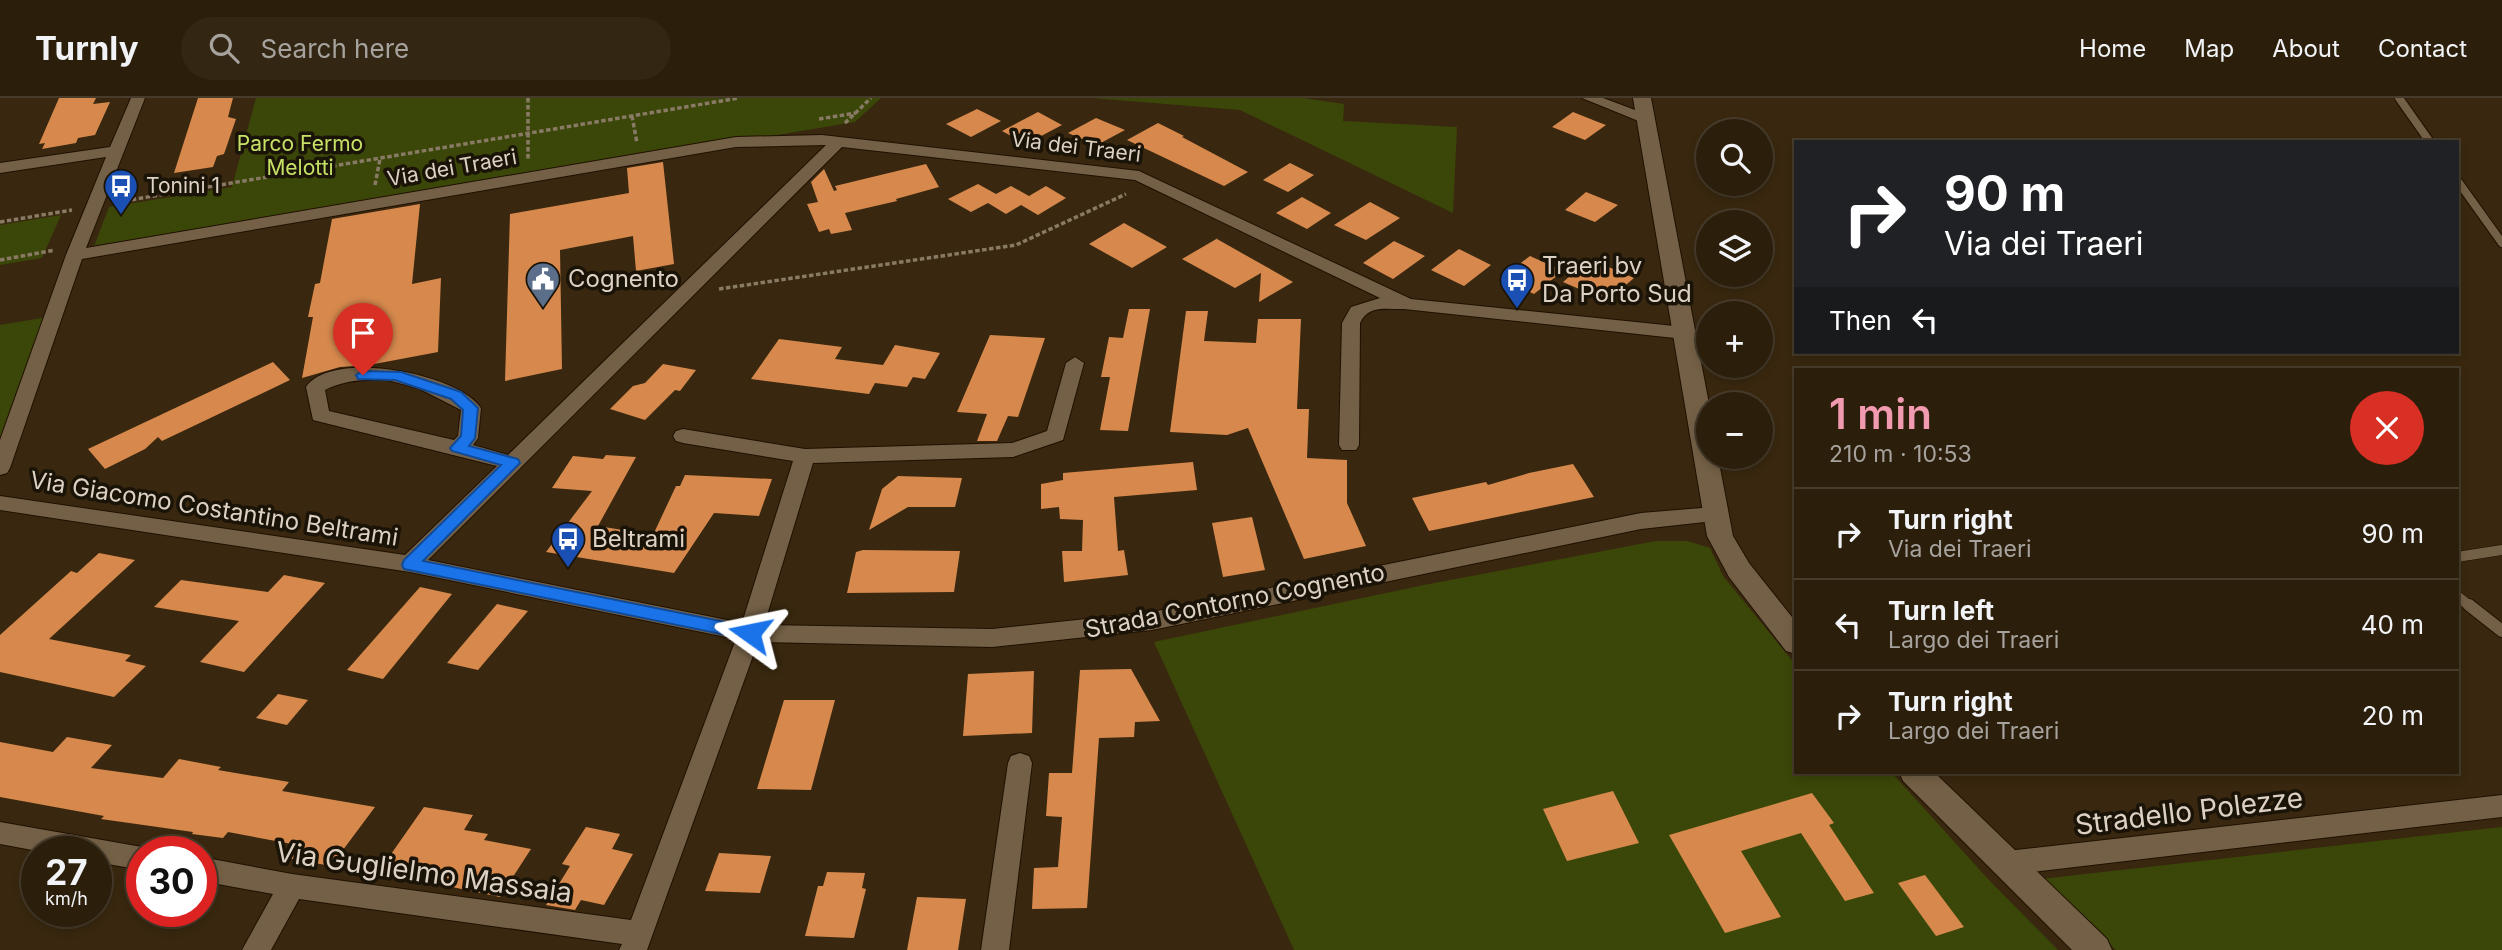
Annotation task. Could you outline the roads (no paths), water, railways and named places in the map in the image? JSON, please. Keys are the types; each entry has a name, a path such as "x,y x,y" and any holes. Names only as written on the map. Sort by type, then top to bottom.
{"street":[{"path":"0,468 77,251 138,98"},
{"path":"1589,98 1646,119"},
{"path":"1642,98 1720,536 1739,570 1794,640"},
{"name":"Via dei Traeri","path":"77,251 736,142 832,142 1139,176 1408,304"},
{"path":"410,565 684,294 832,142"},
{"path":"0,168 117,151"},
{"name":"Via dei Traeri","path":"1349,444 1351,323 1357,311 1375,303 1408,304 1684,333"},
{"path":"683,436 805,456 1013,450 1056,435 1075,363"},
{"path":"458,448 468,438 471,408 456,396 396,375 363,375 323,381 315,387 320,415 330,419 512,463"},
{"path":"636,942 750,633 805,456"},
{"name":"Via Giacomo Costantino Beltrami","path":"0,503 410,565 750,633"},
{"name":"Strada Contorno Cognento","path":"750,633 992,638 1073,631 1152,621 1641,521 1714,514"},
{"path":"995,950 1020,763"},
{"path":"1916,774 2095,950"},
{"name":"Stradello Polezze","path":"2007,863 2502,806"},
{"path":"0,833 126,856"},
{"name":"Via Guglielmo Massaia","path":"217,872 636,942"},
{"path":"256,950 292,886"}],"lane":[{"path":"2399,98 2429,140"},
{"path":"2459,183 2502,243"},
{"path":"2459,557 2502,550"},
{"path":"2459,598 2502,631"}],"place":[{"name":"Tonini 1","path":"121,216"},
{"name":"Cognento","path":"543,309"},
{"name":"Traeri bv Da Porto Sud","path":"1517,310"},
{"name":"Beltrami","path":"568,569"}],"park label":[{"name":"Parco Fermo Melotti","path":"300,156"}]}
